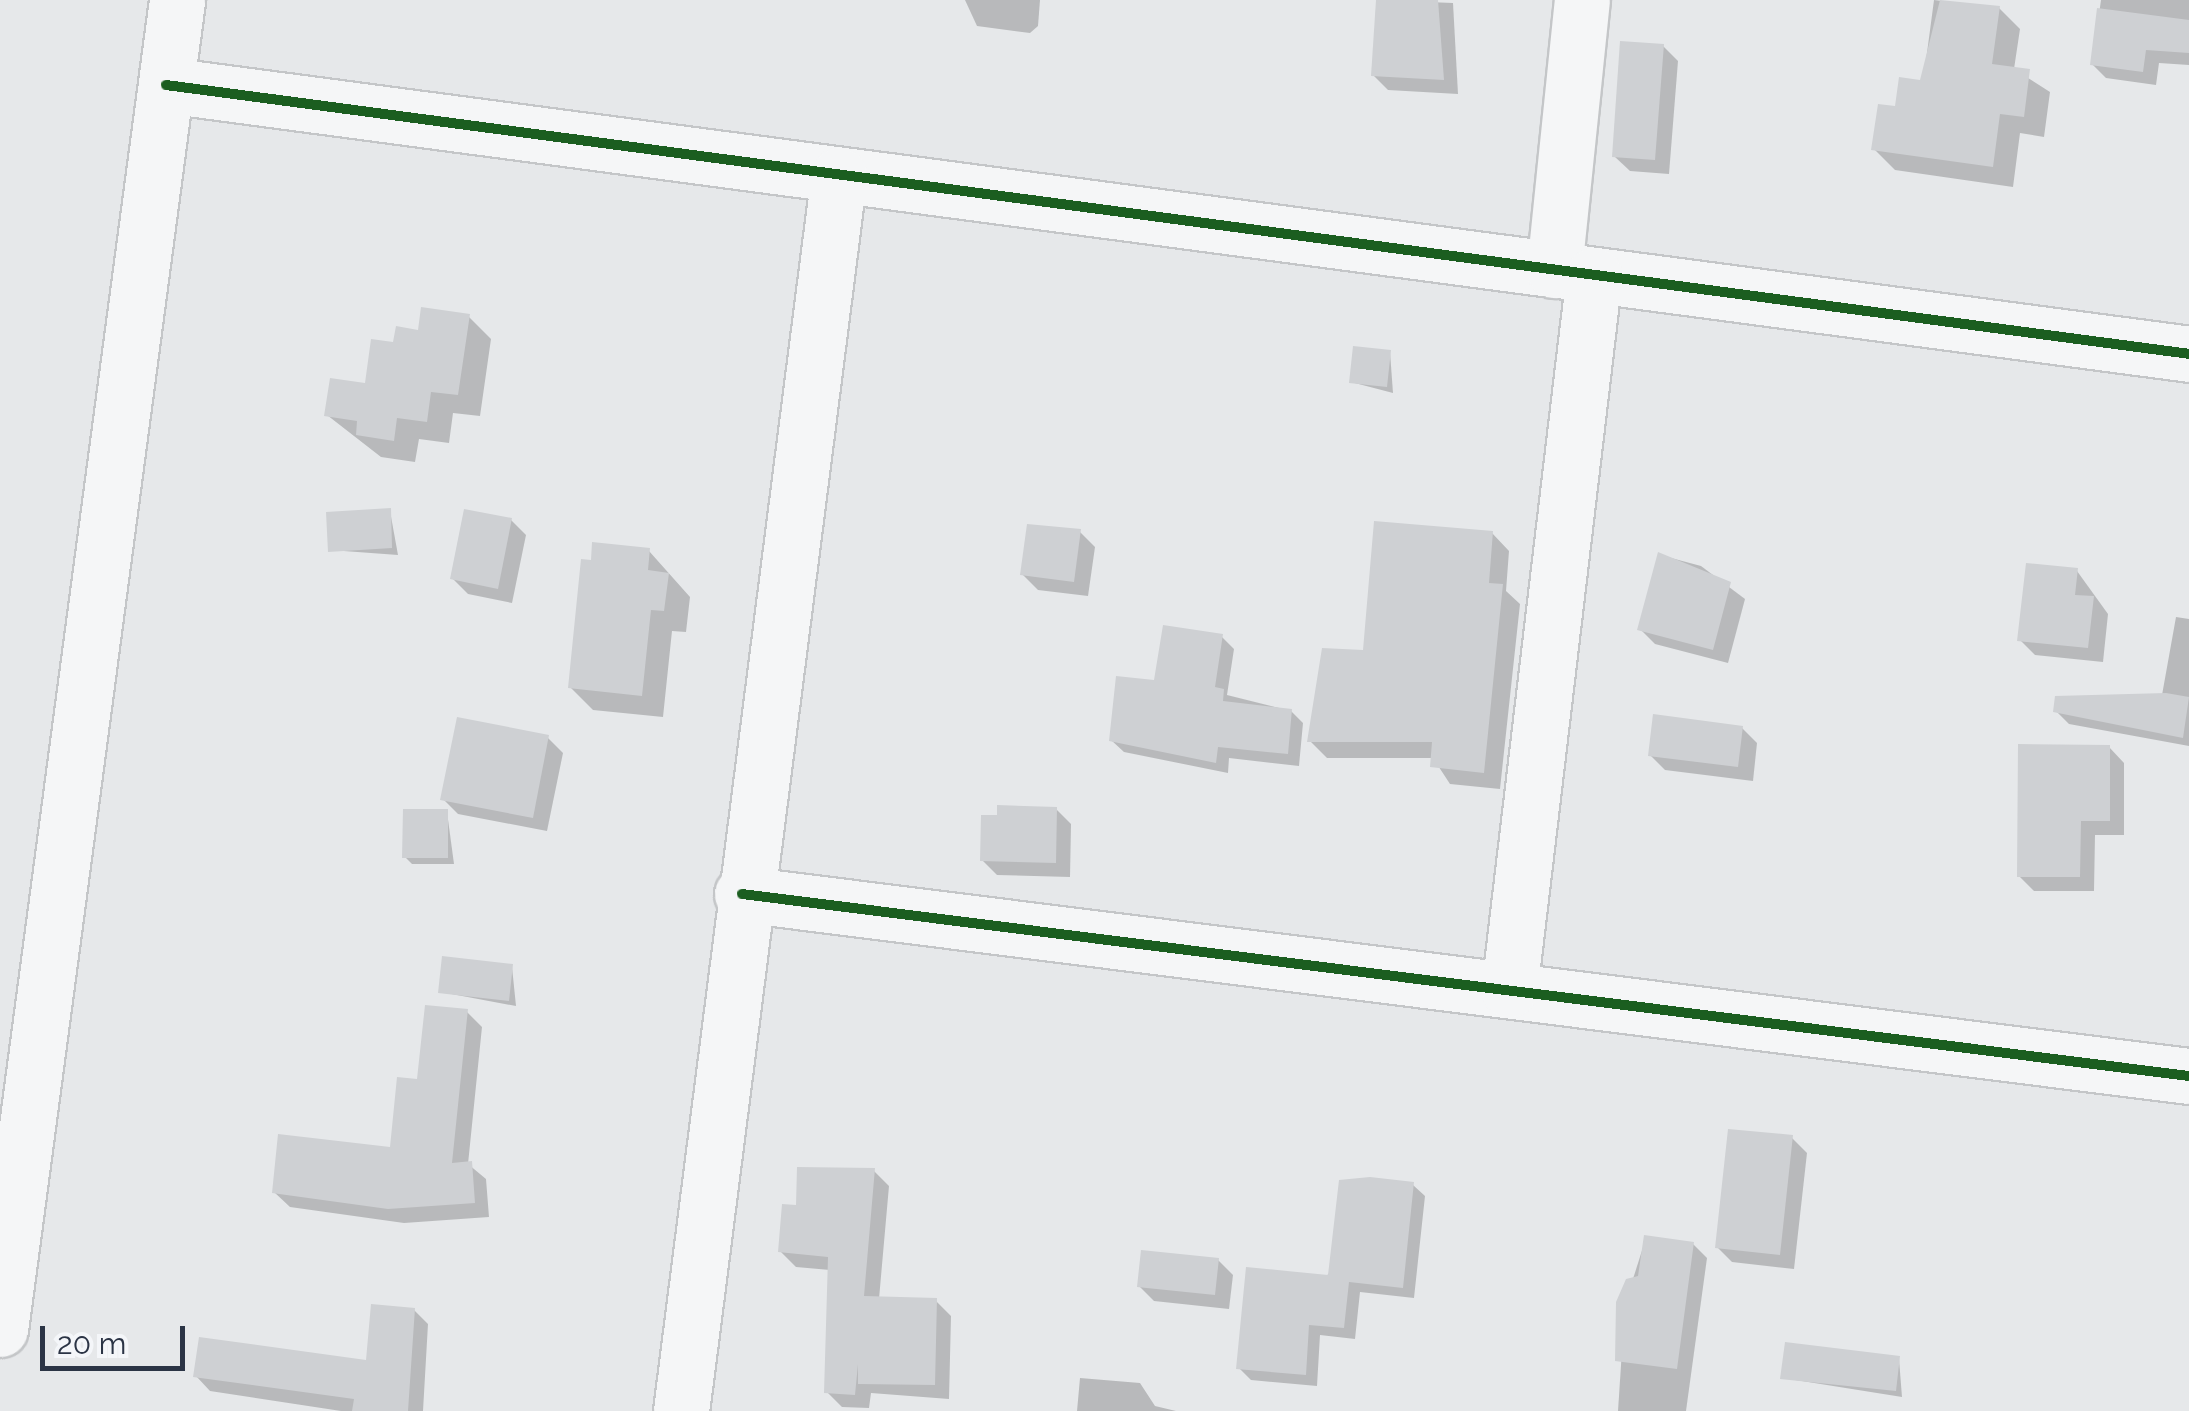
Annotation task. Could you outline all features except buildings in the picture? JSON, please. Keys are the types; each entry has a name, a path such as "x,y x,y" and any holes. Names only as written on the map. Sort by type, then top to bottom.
{"street":[{"path":"0,1330 8,1212 177,0"},
{"path":"1509,990 1574,272 1582,0"},
{"path":"166,85 2189,354"},
{"path":"680,1411 742,894 840,174"},
{"path":"742,894 2189,1076"}],"cycle path":[{"path":"166,85 2189,354"},
{"path":"742,894 2189,1076"}]}
